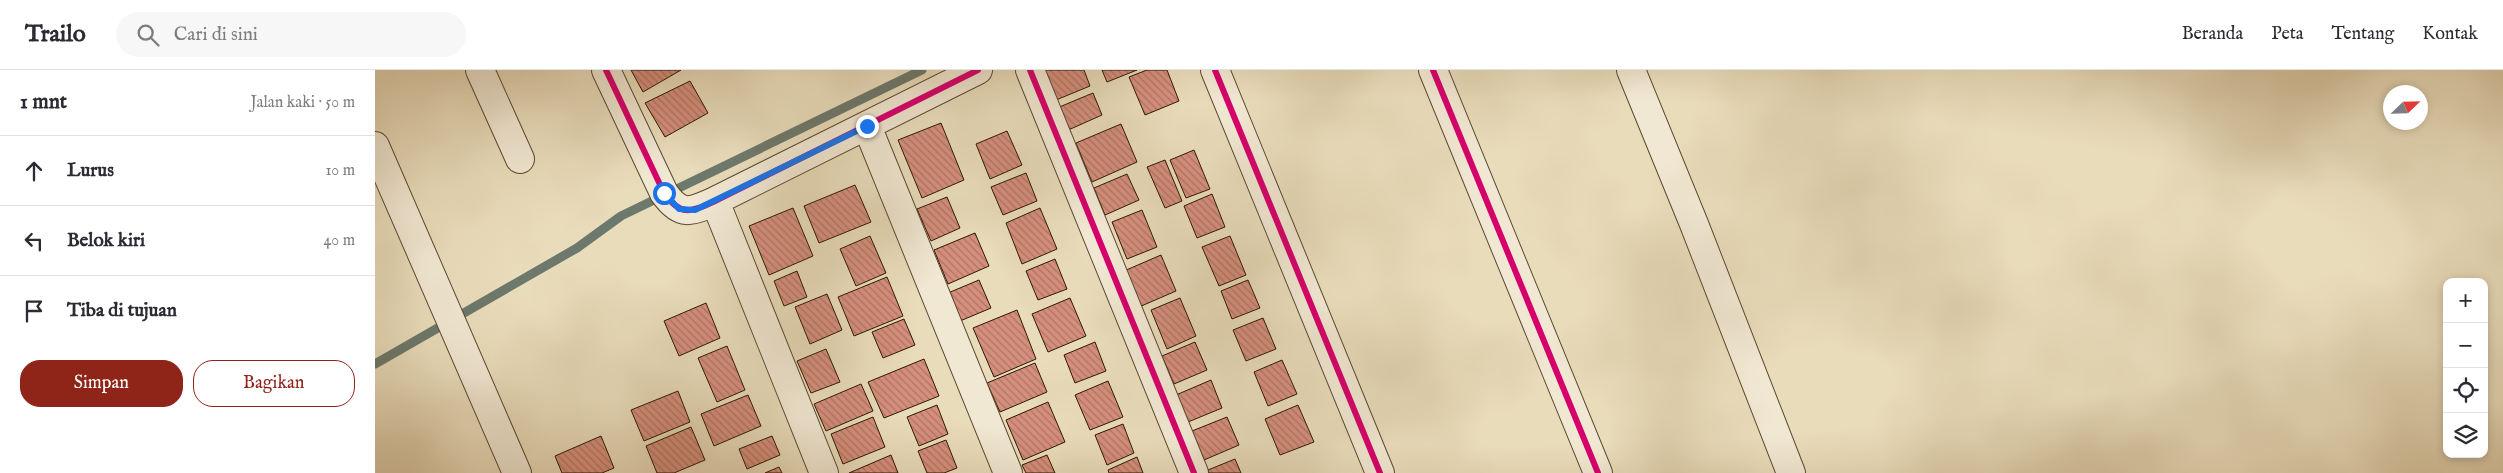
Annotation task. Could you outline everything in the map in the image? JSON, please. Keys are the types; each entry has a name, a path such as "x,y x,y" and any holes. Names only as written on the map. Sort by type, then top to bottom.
{"street":[{"path":"480,70 520,159"},
{"path":"606,70 635,135 671,202 679,209 688,211 715,202 978,70"},
{"path":"1030,70 1194,473"},
{"path":"1215,70 1373,471"},
{"path":"1433,70 1598,473"},
{"path":"1631,70 1694,224 1791,473"},
{"path":"867,126 1008,473"},
{"path":"375,146 517,473"},
{"path":"715,202 824,473"}],"building":[{"path":"631,70 681,70 643,92"},
{"path":"1044,70 1084,70 1090,86 1056,100"},
{"path":"1102,70 1137,70 1107,82"},
{"path":"1147,70 1167,70 1179,101 1145,115 1129,77"},
{"path":"690,81 708,113 665,137 645,103"},
{"path":"1093,93 1102,115 1066,131 1057,108"},
{"path":"941,123 964,180 922,198 898,140"},
{"path":"1121,124 1137,162 1092,182 1076,143"},
{"path":"1007,131 1022,165 990,179 976,144"},
{"path":"1194,150 1210,189 1186,198 1170,160"},
{"path":"1165,160 1182,201 1165,208 1147,167"},
{"path":"1026,173 1037,201 1003,215 991,187"},
{"path":"1127,174 1139,200 1105,215 1094,188"},
{"path":"855,185 871,222 819,243 804,206"},
{"path":"1212,194 1225,227 1197,238 1184,206"},
{"path":"947,197 960,228 931,241 917,209"},
{"path":"793,208 813,256 769,275 749,226"},
{"path":"1040,208 1057,249 1022,264 1006,223"},
{"path":"1142,210 1157,247 1127,259 1112,222"},
{"path":"975,233 989,266 948,284 934,250"},
{"path":"870,236 886,273 856,286 840,249"},
{"path":"1230,236 1246,275 1219,286 1202,247"},
{"path":"1161,255 1176,291 1139,307 1124,271"},
{"path":"1055,259 1067,289 1038,300 1026,271"},
{"path":"797,271 807,297 784,306 774,281"},
{"path":"887,277 903,316 854,336 838,297"},
{"path":"979,280 991,308 960,321 948,293"},
{"path":"1248,280 1260,308 1232,319 1221,291"},
{"path":"827,294 842,330 810,344 795,307"},
{"path":"1070,298 1086,336 1048,352 1032,314"},
{"path":"1180,298 1196,336 1167,349 1151,310"},
{"path":"706,303 720,338 679,356 664,321"},
{"path":"1017,310 1036,359 994,377 973,328"},
{"path":"1263,318 1276,349 1246,361 1233,330"},
{"path":"904,319 915,345 883,358 872,332"},
{"path":"1095,342 1106,371 1075,383 1064,355"},
{"path":"1195,342 1207,370 1174,384 1162,356"},
{"path":"727,346 745,390 717,402 698,358"},
{"path":"826,349 840,382 811,393 797,361"},
{"path":"924,359 939,396 884,418 868,382"},
{"path":"1282,360 1297,394 1268,406 1254,372"},
{"path":"1035,363 1047,392 1000,412 987,383"},
{"path":"1211,380 1222,408 1188,422 1176,395"},
{"path":"1108,381 1123,417 1090,430 1075,395"},
{"path":"861,384 873,411 826,431 814,404"},
{"path":"678,391 690,422 644,441 631,410"},
{"path":"748,395 761,426 714,446 701,414"},
{"path":"1048,402 1065,442 1023,460 1006,420"},
{"path":"937,405 948,434 919,446 907,417"},
{"path":"1298,405 1314,442 1280,455 1265,419"},
{"path":"873,417 885,447 843,464 831,434"},
{"path":"1227,417 1239,445 1204,460 1192,431"},
{"path":"1123,424 1134,453 1107,465 1095,435"},
{"path":"691,427 705,460 674,473 657,473 646,446"},
{"path":"601,436 614,468 602,473 562,473 555,456"},
{"path":"772,436 780,455 747,469 739,449"},
{"path":"946,440 957,468 944,473 927,473 918,451"},
{"path":"891,455 898,473 849,473"},
{"path":"1047,455 1055,473 1026,473 1022,465"},
{"path":"1137,457 1143,473 1109,473 1108,470"},
{"path":"1235,459 1241,473 1209,473 1208,470"},
{"path":"779,467 782,473 765,473"}],"waterway":[{"path":"375,364 577,248 621,216 922,70"}],"cycle path":[{"path":"606,70 664,193 676,206 687,210 693,210 715,201 978,70"},
{"path":"1030,70 1194,473"},
{"path":"1215,70 1380,473"},
{"path":"1433,70 1598,473"}],"route":[{"path":"664,193 679,209 695,210 715,202 867,126"}]}
